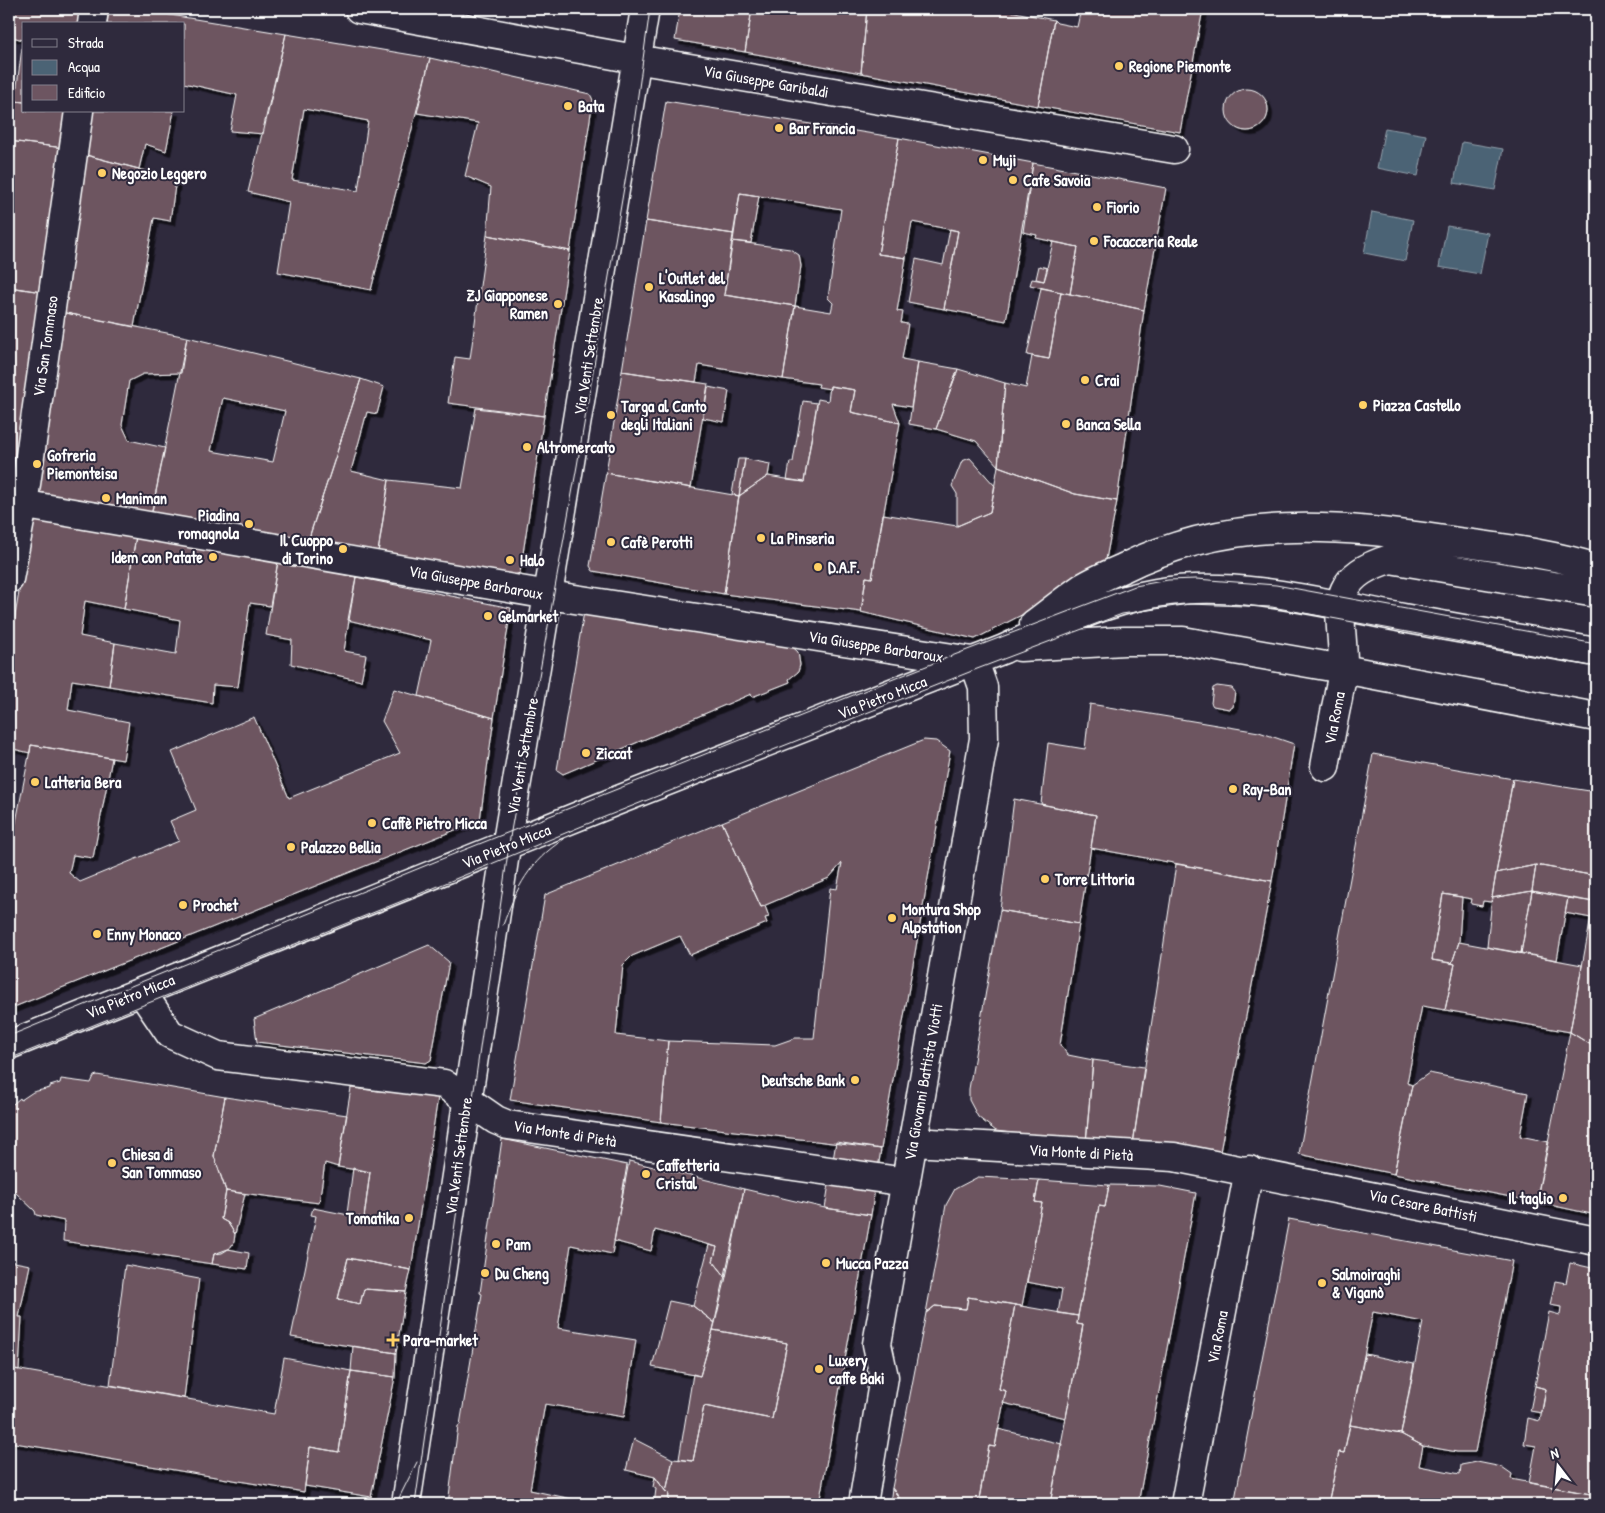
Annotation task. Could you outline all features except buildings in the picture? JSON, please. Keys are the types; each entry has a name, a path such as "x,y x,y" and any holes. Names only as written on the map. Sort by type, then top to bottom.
{"street":[{"path":"92,22 94,9"},
{"name":"Via Giuseppe Garibaldi","path":"360,9 637,60 1174,149"},
{"name":"Via Venti Settembre","path":"406,1504 506,846 645,9"},
{"name":"Via San Tommaso","path":"9,579 16,503 80,112"},
{"name":"Via Giuseppe Barbaroux","path":"16,503 549,595 974,661"},
{"path":"1004,649 1025,630 1084,587 1151,554 1180,544 1231,532 1305,526 1388,532 1524,552 1596,568"},
{"path":"1340,606 1348,584 1353,577 1361,571 1390,559 1596,593"},
{"path":"1004,649 1091,611 1157,592 1209,589 1246,592 1340,606 1596,652"},
{"name":"Via Roma","path":"1325,766 1343,668 1339,619 1340,606"},
{"path":"1004,649 1037,645 1183,641 1343,668 1596,717"},
{"name":"Via Pietro Micca","path":"9,1045 1004,649"},
{"name":"Via Giovanni Battista Viotti","path":"863,1504 884,1377 876,1344 984,739 984,687 974,661"},
{"name":"Via Monte di Pietà","path":"144,991 149,1003 170,1034 218,1056 444,1084 467,1098 496,1120 508,1125 906,1182"},
{"name":"Via Monte di Pietà","path":"912,1142 1174,1156 1249,1170"},
{"name":"Via Roma","path":"1185,1504 1249,1170"},
{"name":"Via Cesare Battisti","path":"1249,1170 1596,1241"}],"water":[{"path":"1385,128 1426,135 1418,176 1377,168"},
{"path":"1462,142 1503,149 1495,190 1454,183"},
{"path":"1372,212 1413,220 1405,261 1364,253"},
{"path":"1447,226 1488,233 1480,274 1439,267"}],"tram line":[{"path":"415,1504 511,831 577,466 630,152 650,9"},
{"path":"9,1036 449,856 949,657 1135,586 1168,580 1196,579 1276,585 1596,644"},
{"path":"9,1059 412,897 587,824 977,669 1122,614 1189,604 1272,607 1596,667"},
{"path":"503,925 519,887 533,866 564,839"},
{"path":"396,1504 417,1462"}],"place":[{"name":"Regione Piemonte","path":"1119,66"},
{"name":"Bata","path":"568,106"},
{"name":"Bar Francia","path":"779,128"},
{"name":"Muji","path":"983,160"},
{"name":"Negozio Leggero","path":"102,173"},
{"name":"Cafe Savoia","path":"1013,180"},
{"name":"Fiorio","path":"1097,207"},
{"name":"Focacceria Reale","path":"1094,241"},
{"name":"L'Outlet del Kasalingo","path":"649,287"},
{"name":"ZJ Giapponese Ramen","path":"558,304"},
{"name":"Crai","path":"1085,380"},
{"name":"Piazza Castello","path":"1363,405"},
{"name":"Targa al Canto degli Italiani","path":"611,415"},
{"name":"Banca Sella","path":"1066,424"},
{"name":"Altromercato","path":"527,447"},
{"name":"Gofreria Piemonteisa","path":"37,464"},
{"name":"Maniman","path":"106,498"},
{"name":"Piadina romagnola","path":"249,524"},
{"name":"La Pinseria","path":"761,538"},
{"name":"Cafè Perotti","path":"611,542"},
{"name":"Il Cuoppo di Torino","path":"343,549"},
{"name":"Idem con Patate","path":"213,557"},
{"name":"Halo","path":"510,560"},
{"name":"D.A.F.","path":"818,567"},
{"name":"Gelmarket","path":"488,616"},
{"name":"Ziccat","path":"586,753"},
{"name":"Latteria Bera","path":"35,782"},
{"name":"Ray-Ban","path":"1233,789"},
{"name":"Caffè Pietro Micca","path":"372,823"},
{"name":"Palazzo Bellia","path":"291,847"},
{"name":"Torre Littoria","path":"1045,879"},
{"name":"Prochet","path":"183,905"},
{"name":"Montura Shop Alpstation","path":"892,918"},
{"name":"Enny Monaco","path":"97,934"},
{"name":"Deutsche Bank","path":"855,1080"},
{"name":"Chiesa di San Tommaso","path":"112,1163"},
{"name":"Caffetteria Cristal","path":"646,1174"},
{"name":"Il taglio","path":"1563,1198"},
{"name":"Tomatika","path":"409,1218"},
{"name":"Pam","path":"496,1244"},
{"name":"Mucca Pazza","path":"826,1263"},
{"name":"Du Cheng","path":"485,1273"},
{"name":"Salmoiraghi & Viganò","path":"1322,1283"},
{"name":"Para-market","path":"393,1340"},
{"name":"Luxery caffe Baki","path":"819,1369"}]}
